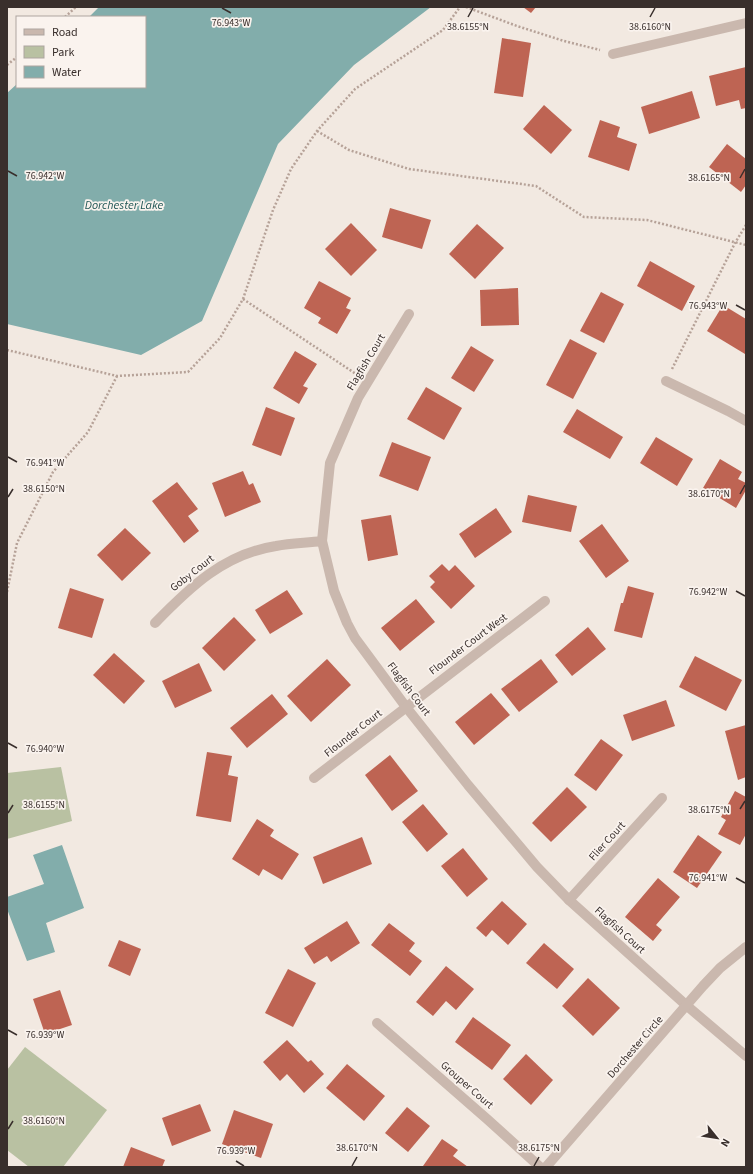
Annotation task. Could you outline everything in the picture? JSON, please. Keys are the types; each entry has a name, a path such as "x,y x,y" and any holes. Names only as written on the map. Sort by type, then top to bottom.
{"street":[{"path":"613,54 746,23"},
{"name":"Flagfish Court","path":"409,314 358,398 330,463 322,541 334,591 348,623 355,638 406,706 506,831 537,867 569,900 686,1006 746,1056"},
{"path":"666,381 746,421"},
{"name":"Goby Court","path":"154,623 199,580 219,566 235,558 275,546 322,541"},
{"name":"Flounder Court West","path":"406,706 544,601"},
{"name":"Flounder Court","path":"314,778 406,706"},
{"name":"Flier Court","path":"569,900 662,798"},
{"name":"Dorchester Circle","path":"546,1167 720,968 746,947"},
{"name":"Grouper Court","path":"377,1023 540,1167"}],"path":[{"path":"67,16 76,7"},
{"path":"7,350 117,376 188,372 220,338 243,299 276,203 291,169 317,131 355,89 443,30 460,7"},
{"path":"466,7 517,26 564,41 581,44 613,54"},
{"path":"7,65 16,58"},
{"path":"317,131 349,150 409,169 536,186 584,216 647,220 746,245"},
{"path":"666,381 735,243 746,225"},
{"path":"243,299 368,382"},
{"path":"7,592 17,543 53,472 88,432 117,376"}],"green space":[{"path":"61,767 72,821 7,839 7,773"},
{"path":"25,1047 107,1110 63,1167 29,1167 7,1150 7,1070"}],"water":[{"name":"Dorchester Lake","path":"99,7 431,7 354,65 278,144 202,321 141,355 7,324 7,93 16,85 16,88 146,88 146,16 90,16"},
{"path":"62,845 84,908 46,923 55,952 27,961 7,909 7,897 44,884 33,855"}],"building":[{"path":"523,7 536,7 531,13"},
{"path":"502,38 531,43 523,97 494,93"},
{"path":"746,67 746,108 741,109 739,100 716,106 709,76"},
{"path":"692,91 700,118 649,134 641,107"},
{"path":"544,105 572,130 551,154 523,129"},
{"path":"600,120 620,127 617,137 637,144 629,171 588,157"},
{"path":"727,144 746,159 746,185 741,192 709,167"},
{"path":"390,208 431,220 422,249 382,237"},
{"path":"351,223 377,250 351,276 325,249"},
{"path":"477,224 504,248 475,279 449,254"},
{"path":"650,261 695,286 682,311 637,286"},
{"path":"319,281 351,298 346,308 351,310 337,334 318,323 321,318 304,308"},
{"path":"518,288 519,325 481,326 480,290"},
{"path":"601,292 624,304 604,343 580,331"},
{"path":"723,305 746,319 745,354 707,331"},
{"path":"570,339 597,353 573,399 546,385"},
{"path":"471,346 494,360 474,392 451,378"},
{"path":"295,351 317,364 303,386 308,388 299,404 273,388"},
{"path":"426,387 462,408 444,440 407,419"},
{"path":"266,407 295,418 281,456 252,445"},
{"path":"577,409 623,437 610,459 563,432"},
{"path":"656,437 693,459 677,486 640,463"},
{"path":"392,442 431,457 418,491 379,476"},
{"path":"720,459 742,472 738,479 746,483 746,490 736,508 703,488"},
{"path":"243,471 249,485 253,483 261,502 225,517 212,483"},
{"path":"177,482 198,509 188,516 199,531 184,543 152,501"},
{"path":"528,495 577,506 571,532 522,522"},
{"path":"496,508 512,532 475,558 459,534"},
{"path":"391,515 398,555 368,561 361,520"},
{"path":"602,524 629,561 606,578 579,541"},
{"path":"125,528 151,553 122,581 97,555"},
{"path":"442,564 449,571 455,565 475,586 451,609 430,587 435,582 429,576"},
{"path":"628,586 654,593 642,638 614,631 621,603 623,603"},
{"path":"70,588 104,599 92,638 58,628"},
{"path":"287,590 303,614 270,634 255,610"},
{"path":"416,599 435,622 400,651 381,628"},
{"path":"234,617 256,640 224,671 202,648"},
{"path":"588,627 606,649 572,676 555,655"},
{"path":"114,653 145,681 124,704 93,675"},
{"path":"695,656 742,680 726,711 679,687"},
{"path":"327,659 351,685 311,722 287,696"},
{"path":"541,659 558,682 519,712 501,689"},
{"path":"199,663 212,691 175,708 162,681"},
{"path":"491,693 510,715 474,745 455,722"},
{"path":"272,694 288,714 247,748 230,728"},
{"path":"666,700 675,726 632,741 623,715"},
{"path":"746,725 746,777 738,780 725,731"},
{"path":"601,739 623,755 596,791 574,775"},
{"path":"207,752 232,756 228,775 238,777 231,822 196,816"},
{"path":"390,755 418,791 392,811 365,775"},
{"path":"567,787 587,807 551,842 532,823"},
{"path":"735,791 746,797 746,834 740,845 718,834 726,820 721,817"},
{"path":"423,804 448,834 427,852 402,822"},
{"path":"257,819 274,830 270,836 299,854 282,880 263,869 259,876 232,859"},
{"path":"698,835 722,852 697,888 673,872"},
{"path":"362,837 372,864 323,884 313,857"},
{"path":"463,848 488,879 467,897 441,866"},
{"path":"658,878 680,897 656,925 662,930 653,941 625,917"},
{"path":"502,901 527,924 508,945 492,930 486,937 476,928"},
{"path":"347,921 360,943 331,962 327,956 314,964 304,948"},
{"path":"389,923 415,943 409,951 422,961 410,976 371,945"},
{"path":"119,940 141,949 130,976 108,966"},
{"path":"544,943 574,969 557,989 526,963"},
{"path":"446,966 474,989 456,1010 446,1001 433,1016 416,1002"},
{"path":"288,969 316,983 293,1027 265,1013"},
{"path":"588,978 620,1008 593,1036 562,1006"},
{"path":"60,990 72,1025 45,1034 33,999"},
{"path":"473,1017 511,1045 492,1070 455,1042"},
{"path":"287,1040 308,1062 311,1060 324,1074 304,1093 287,1074 280,1081 263,1062"},
{"path":"526,1054 553,1080 531,1105 503,1079"},
{"path":"347,1064 385,1096 364,1121 326,1088"},
{"path":"200,1104 211,1131 172,1146 162,1118"},
{"path":"407,1107 430,1126 408,1152 385,1133"},
{"path":"234,1110 273,1124 261,1158 222,1144"},
{"path":"442,1139 458,1150 453,1156 468,1167 423,1166"},
{"path":"131,1147 165,1160 162,1167 123,1167"}]}
